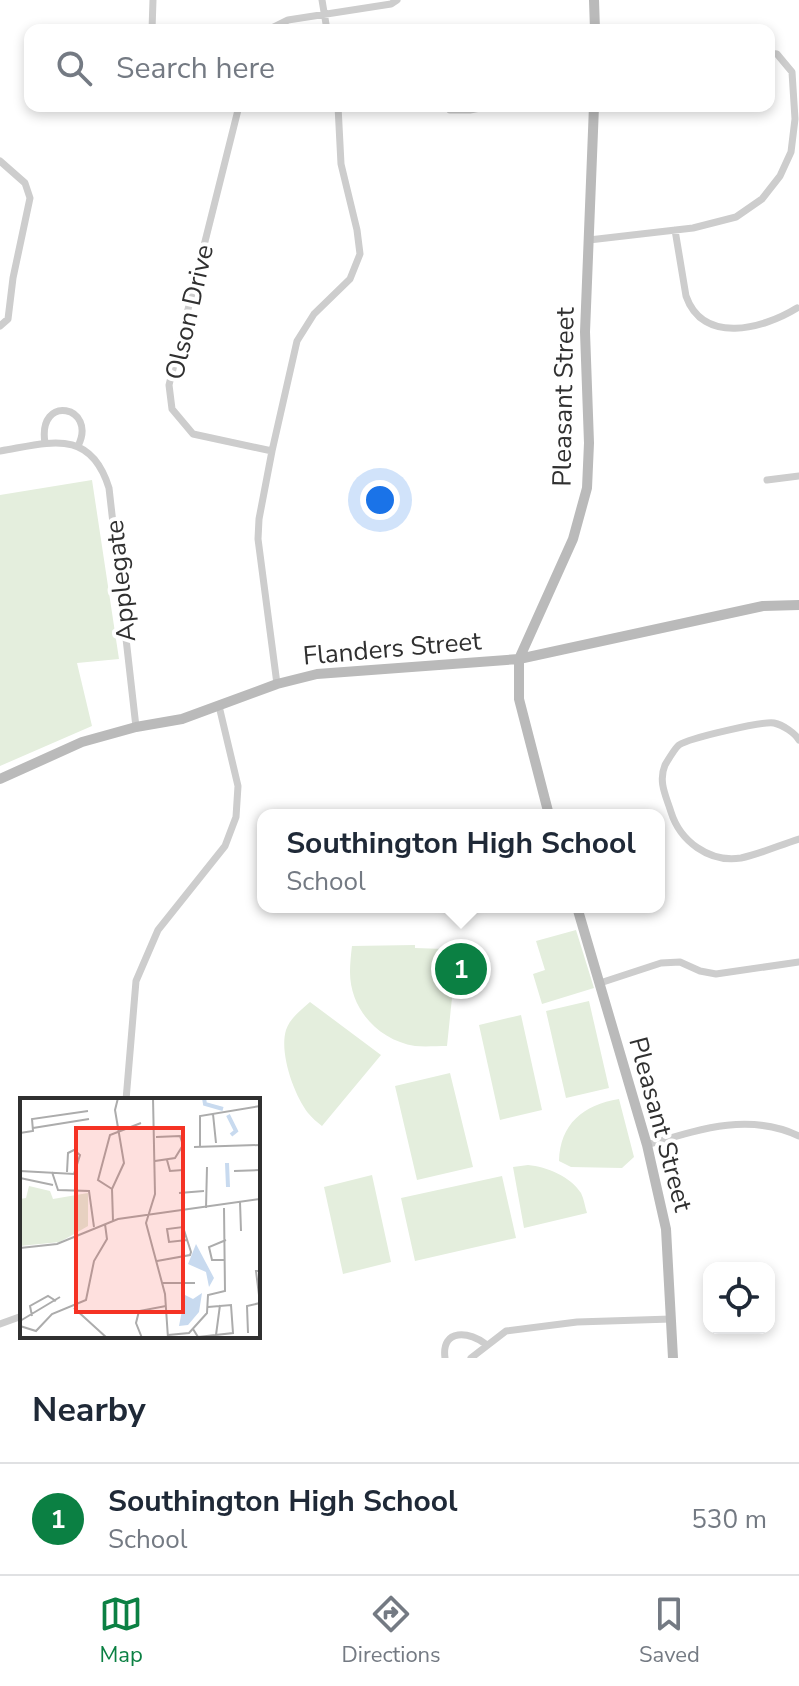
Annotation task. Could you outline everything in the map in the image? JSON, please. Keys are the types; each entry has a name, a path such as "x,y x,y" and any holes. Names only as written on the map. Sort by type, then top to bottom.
{"street":[{"path":"152,24 153,0"},
{"path":"322,0 326,24"},
{"path":"280,24 288,20 391,4 397,0"},
{"path":"594,0 595,24"},
{"path":"589,240 693,228 736,217 762,199 780,176 791,152 795,119 792,72 775,54"},
{"name":"Olson Drive","path":"237,112 169,385 172,409 193,434 272,451"},
{"path":"277,684 258,539 272,451 297,341 314,314 350,279 360,254 341,164 338,112"},
{"name":"Pleasant Street","path":"547,809 519,699 519,659 573,539 587,488 589,443 585,332 594,112"},
{"path":"0,161 25,183 30,198 13,278 8,319 0,326"},
{"path":"675,230 686,296 700,319 713,325 745,328 781,318 797,308"},
{"name":"Applegate","path":"45,443 43,432 46,420 52,414 67,411 77,416 83,426 78,446 96,461 109,488 136,727"},
{"path":"0,451 45,443 62,442 78,446"},
{"path":"767,480 799,476"},
{"name":"Flanders Street","path":"0,779 82,742 136,727 182,719 277,684 317,674 519,659 763,606 799,605"},
{"path":"126,1098 136,981 158,930 225,846 236,817 238,786 219,706"},
{"path":"799,740 796,734 774,723 704,737 679,745 666,764 661,782 675,825 692,845 717,858 740,858 799,839"},
{"name":"Pleasant Street","path":"579,913 647,1145 666,1229 673,1358"},
{"path":"600,983 661,963 680,962 716,974 799,962"},
{"path":"647,1145 722,1124 772,1126 799,1136"},
{"path":"0,1324 20,1317"},
{"path":"471,1358 506,1331 577,1322 671,1319"},
{"path":"445,1358 446,1344 452,1337 472,1336 487,1345"}],"green space":[{"path":"92,480 119,659 77,663 92,726 0,766 0,495"},
{"path":"576,930 594,988 542,1004 533,974 545,970 536,941"},
{"path":"415,945 415,948 445,949 449,953 447,987 453,988 447,1046 415,1046 389,1037 369,1021 351,986 352,946"},
{"path":"589,1001 609,1088 566,1098 546,1011"},
{"path":"310,1002 381,1055 322,1126 308,1113 298,1096 289,1073 285,1050 288,1026"},
{"path":"521,1015 542,1110 500,1120 479,1025"},
{"path":"450,1073 473,1167 417,1180 395,1086"},
{"path":"619,1099 634,1157 622,1168 571,1167 559,1161 564,1137 576,1118 595,1106"},
{"path":"528,1165 550,1170 571,1182 581,1193 587,1213 524,1228 513,1167"},
{"path":"372,1175 391,1262 343,1274 324,1187"},
{"path":"502,1176 516,1238 415,1261 401,1198"}],"place":[{"name":"Southington High School","path":"461,969"}]}
